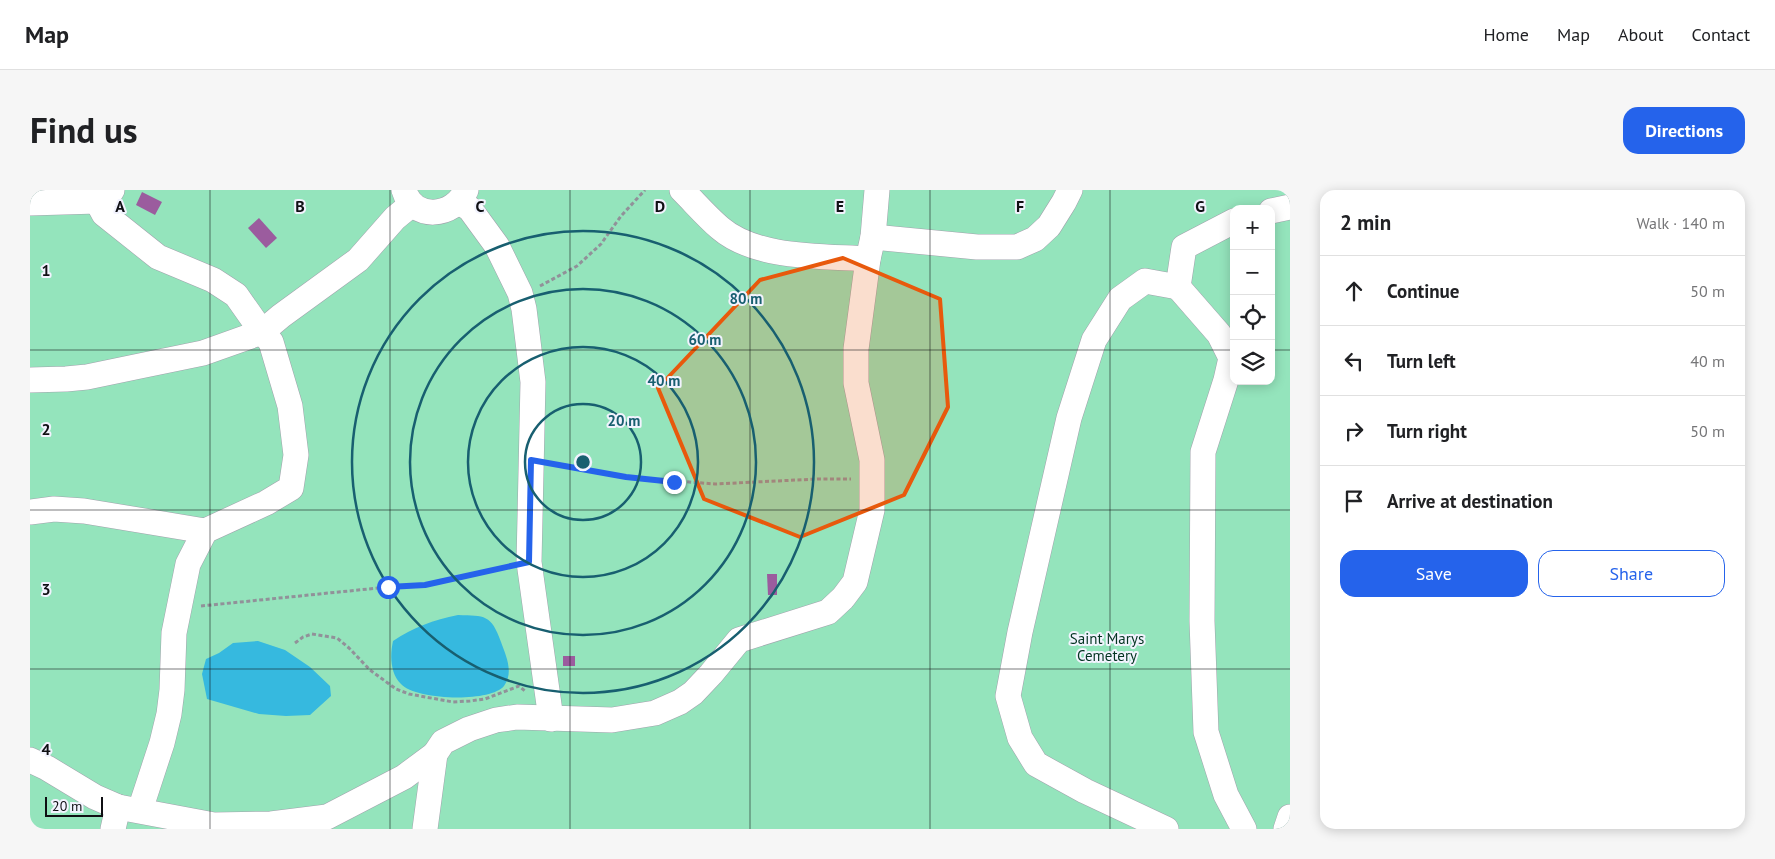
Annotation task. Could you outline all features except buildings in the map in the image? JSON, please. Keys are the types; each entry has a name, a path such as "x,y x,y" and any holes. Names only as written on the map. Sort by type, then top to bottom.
{"lane":[{"path":"682,190 721,229 747,245 771,252 871,248 1017,247 1035,239 1049,226 1070,190"},
{"path":"30,760 47,768 124,815 214,825 272,824 327,817 404,777 435,754 443,742 469,728 517,717 612,720 655,713 680,702 693,693 739,640 828,612 843,598 855,582 872,510 872,460 856,384 856,349 871,248 877,190"},
{"path":"30,203 93,196 104,214 158,257 213,280 236,295 271,342 290,406 296,455 291,488 266,503 204,531 84,511 54,509 30,512"},
{"path":"30,380 86,377 203,353 262,332 358,260 395,218 408,197 422,210 435,212 450,209 463,196 470,209 497,246 520,293 524,309 533,382 529,562 551,718"},
{"path":"1275,210 1290,207"},
{"path":"1178,287 1184,247 1230,222"},
{"path":"1166,829 1085,791 1036,764 1020,738 1008,696 1020,632 1069,418 1094,340 1120,299 1145,281 1178,287 1218,334 1231,358 1203,452 1202,621 1206,732 1226,795 1244,829"},
{"path":"124,815 162,743 169,714 172,690 174,633 188,564 204,531"},
{"path":"425,829 435,754"},
{"path":"1286,829 1290,817"}],"path":[{"path":"520,293 547,283 577,266 601,244 621,216 644,190"},
{"path":"531,460 626,477 715,484 817,479 872,480"},
{"path":"179,608 425,585 529,562"},
{"path":"295,643 303,637 312,634 337,638 370,670 396,689 409,694 453,702 470,701 485,698 519,686 551,718"}],"highlighted area":[{"path":"843,258 940,299 948,407 904,495 800,537 704,499 658,388 760,280"}],"green space":[{"name":"Saint Marys Cemetery","path":"30,190 1290,190 1290,829 30,829"}],"water":[{"path":"458,615 486,618 494,626 505,653 509,670 504,686 484,695 452,697 421,693 401,684 397,680 392,664 391,652 393,641 424,625"},
{"path":"258,641 285,650 310,667 330,686 331,696 310,715 286,716 259,714 207,699 202,674 206,659 233,643"}],"route":[{"path":"388,587 425,585 529,562 531,460 626,477 674,482"}]}
